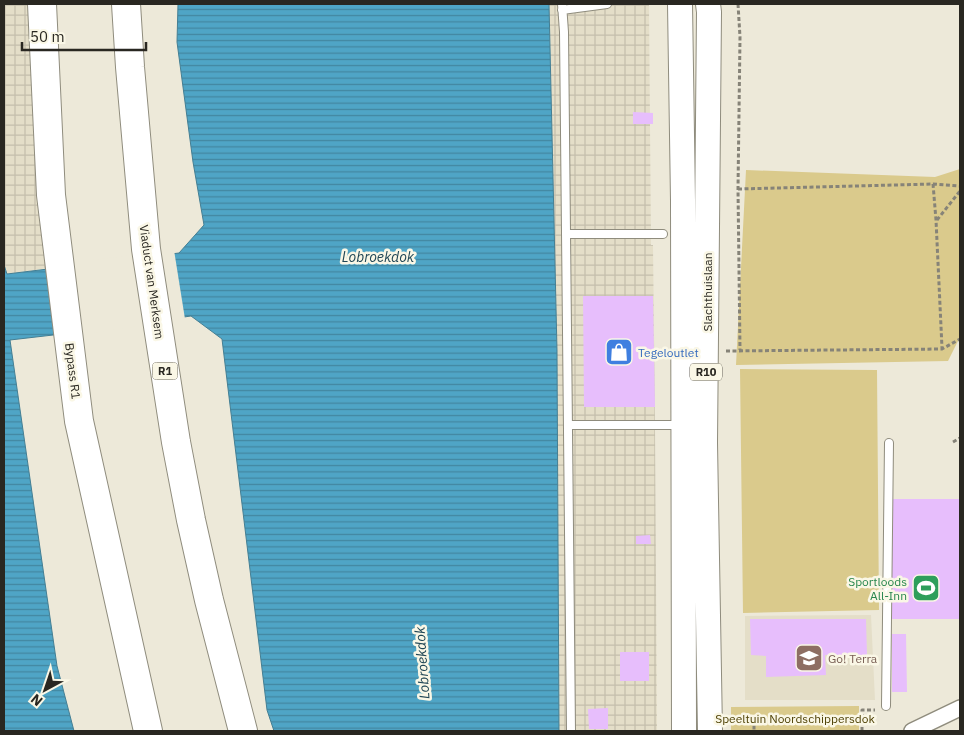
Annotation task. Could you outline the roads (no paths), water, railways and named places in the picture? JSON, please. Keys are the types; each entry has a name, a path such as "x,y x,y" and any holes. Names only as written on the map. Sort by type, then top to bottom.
{"highway":[{"name":"Bypass R1","path":"42,4 51,195 79,421 148,731"},
{"name":"Viaduct van Merksem","path":"126,4 146,249 176,442 189,512 209,600 243,731"}],"main road":[{"name":"Slachthuislaan","path":"680,4 683,201 684,731"},
{"name":"Slachthuislaan","path":"708,4 705,443 710,725"}],"street":[{"path":"912,731 960,708"}],"lane":[{"path":"570,731 564,32 562,7 607,4"},
{"path":"566,234 663,234"},
{"path":"568,425 683,425"},
{"path":"886,706 889,443"}],"water":[{"name":"Lobroekdok","path":"178,4 549,4 557,351 559,731 274,731 267,710 222,339 191,316 10,340 57,666 74,731 4,731 4,265 7,274 179,253 204,225 193,162 177,42"}],"place":[{"name":"Tegeloutlet","path":"619,352"},
{"name":"Sportloods All-Inn","path":"926,588"},
{"name":"Go! Terra","path":"809,658"}],"park label":[{"name":"Speeltuin Noordschippersdok","path":"795,718"}]}
